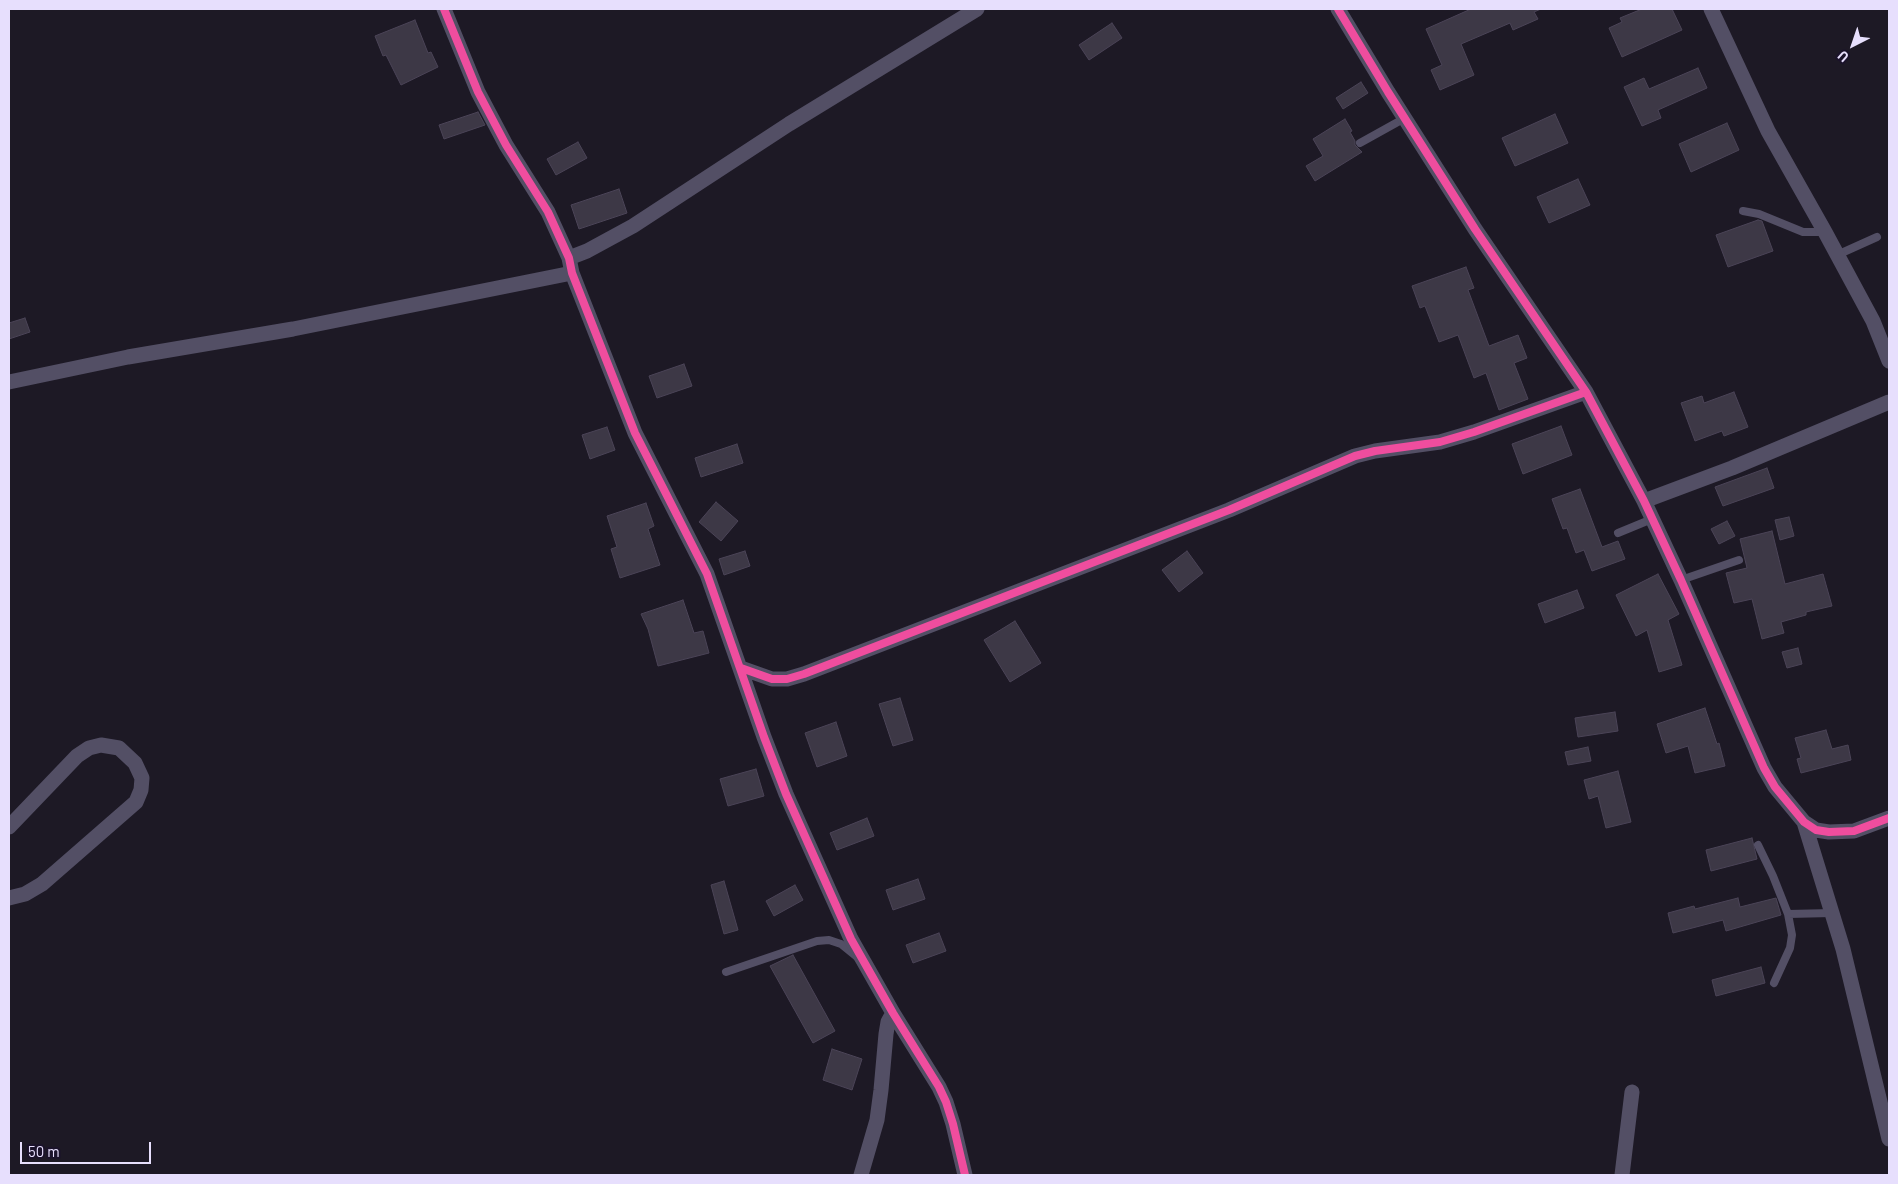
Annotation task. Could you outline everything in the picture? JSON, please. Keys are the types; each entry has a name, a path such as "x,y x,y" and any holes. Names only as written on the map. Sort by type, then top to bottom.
{"street":[{"path":"444,9 478,92 506,145 548,212 569,258 572,273 636,433 708,574 764,737 786,794 823,878 863,961 939,1087 953,1124 965,1175"},
{"path":"569,258 587,251 633,226 789,124 977,9"},
{"path":"1338,9 1475,229 1586,392 1644,501 1764,768 1775,787 1804,822 1816,830 1843,832 1864,828 1889,818"},
{"path":"1711,9 1768,131 1873,321 1889,361"},
{"path":"9,382 128,358 293,329 572,273"},
{"path":"741,668 772,679 787,679 804,674 1238,506 1355,456 1374,451 1440,442 1474,432 1586,392"},
{"path":"1644,501 1732,468 1889,402"},
{"path":"9,827 77,756 89,748 101,745 119,748 135,763 142,778 141,790 136,802 42,884 25,894 9,898"},
{"path":"1804,822 1844,949 1889,1139"},
{"path":"861,1175 877,1120 882,1090 886,1034 888,1022 893,1013"},
{"path":"1622,1175 1632,1092"}],"lane":[{"path":"1360,143 1405,118"},
{"path":"1743,211 1759,214 1803,232 1825,232"},
{"path":"1837,255 1877,237"},
{"path":"1618,533 1652,519"},
{"path":"1681,580 1739,560"},
{"path":"1758,845 1774,876 1788,914 1792,936 1790,948 1774,983"},
{"path":"1788,914 1832,913"},
{"path":"726,972 817,941 829,940 841,944 863,961"}],"building":[{"path":"1471,9 1541,9 1534,12 1538,19 1513,30 1510,23 1461,44 1474,75 1440,90 1431,70 1442,65 1426,29"},
{"path":"1642,9 1672,9 1682,30 1622,57 1609,28 1622,22 1620,18"},
{"path":"415,20 428,53 431,52 438,67 401,85 386,55 383,56 375,36"},
{"path":"1112,23 1122,38 1089,60 1079,45"},
{"path":"1698,68 1707,88 1658,110 1661,118 1642,126 1624,87 1644,78 1649,89"},
{"path":"1361,82 1368,93 1343,109 1336,98"},
{"path":"478,112 485,125 444,139 439,125"},
{"path":"1555,114 1568,143 1515,166 1502,138"},
{"path":"1345,119 1352,131 1350,132 1355,145 1362,152 1315,181 1306,166 1323,156 1313,139"},
{"path":"1727,123 1739,150 1691,172 1679,144"},
{"path":"578,142 587,158 556,175 547,159"},
{"path":"1578,179 1590,205 1549,223 1537,197"},
{"path":"619,189 627,213 579,229 571,205"},
{"path":"1758,220 1762,221 1773,251 1728,267 1716,235"},
{"path":"1466,267 1474,288 1468,290 1489,346 1518,335 1527,358 1514,363 1528,399 1499,410 1486,373 1474,378 1458,335 1439,342 1425,306 1420,308 1412,286"},
{"path":"25,318 30,332 9,339 9,323"},
{"path":"684,364 692,386 657,398 649,376"},
{"path":"1734,392 1748,427 1724,436 1722,431 1695,441 1681,403 1702,396 1704,403"},
{"path":"1561,426 1572,455 1523,474 1512,444"},
{"path":"607,427 615,450 590,459 582,435"},
{"path":"737,444 743,463 701,477 695,458"},
{"path":"1767,468 1774,488 1723,506 1715,487"},
{"path":"1580,489 1602,547 1618,541 1625,559 1592,571 1584,550 1576,553 1567,528 1563,529 1552,499"},
{"path":"716,502 738,521 721,541 699,522"},
{"path":"646,503 654,526 648,529 660,565 620,578 611,549 617,547 607,516"},
{"path":"1789,517 1794,536 1780,540 1775,520"},
{"path":"1727,521 1735,536 1719,544 1711,529"},
{"path":"1772,531 1785,584 1823,574 1832,606 1806,612 1806,615 1781,622 1784,633 1762,639 1752,599 1734,603 1726,573 1747,568 1740,539"},
{"path":"745,551 750,566 724,575 719,559"},
{"path":"1187,551 1203,573 1179,592 1162,570"},
{"path":"1658,574 1679,614 1668,620 1682,665 1659,672 1647,630 1636,636 1616,595"},
{"path":"1577,590 1584,608 1545,623 1538,604"},
{"path":"683,600 694,633 703,631 709,653 658,666 648,629 641,614"},
{"path":"1015,621 1041,663 1010,682 984,640"},
{"path":"1798,648 1802,664 1787,668 1782,652"},
{"path":"900,698 913,740 893,746 879,704"},
{"path":"1705,708 1717,744 1719,743 1725,766 1695,773 1688,746 1666,753 1657,724"},
{"path":"1615,712 1618,731 1578,737 1575,718"},
{"path":"836,722 847,756 817,767 805,733"},
{"path":"1826,730 1832,749 1848,745 1851,760 1801,773 1797,759 1801,758 1795,738"},
{"path":"1588,747 1591,761 1568,765 1565,752"},
{"path":"756,769 764,796 728,806 720,779"},
{"path":"1618,771 1631,822 1606,828 1598,796 1589,799 1584,780"},
{"path":"867,818 874,836 837,850 830,833"},
{"path":"1752,838 1757,859 1711,871 1706,850"},
{"path":"918,879 925,899 893,910 886,890"},
{"path":"724,881 738,930 724,934 711,885"},
{"path":"795,885 803,900 774,916 766,901"},
{"path":"1738,898 1740,907 1776,898 1781,915 1726,931 1723,920 1673,933 1668,913 1694,906 1695,909"},
{"path":"939,933 946,951 913,963 906,945"},
{"path":"793,955 835,1031 813,1043 770,966"},
{"path":"1761,967 1765,983 1716,996 1712,980"},
{"path":"832,1049 862,1059 852,1090 823,1080"}],"cycle path":[{"path":"444,9 478,92 506,145 548,212 569,258 572,273 635,433 707,574 786,794 851,939 893,1013 939,1087 953,1124 965,1175"},
{"path":"1338,9 1475,229 1586,392 1644,501 1764,768 1775,787 1804,822 1816,830 1829,832 1854,831 1889,818"},
{"path":"741,668 772,679 787,679 804,674 1229,510 1355,456 1375,451 1440,442 1474,432 1586,392"}]}
